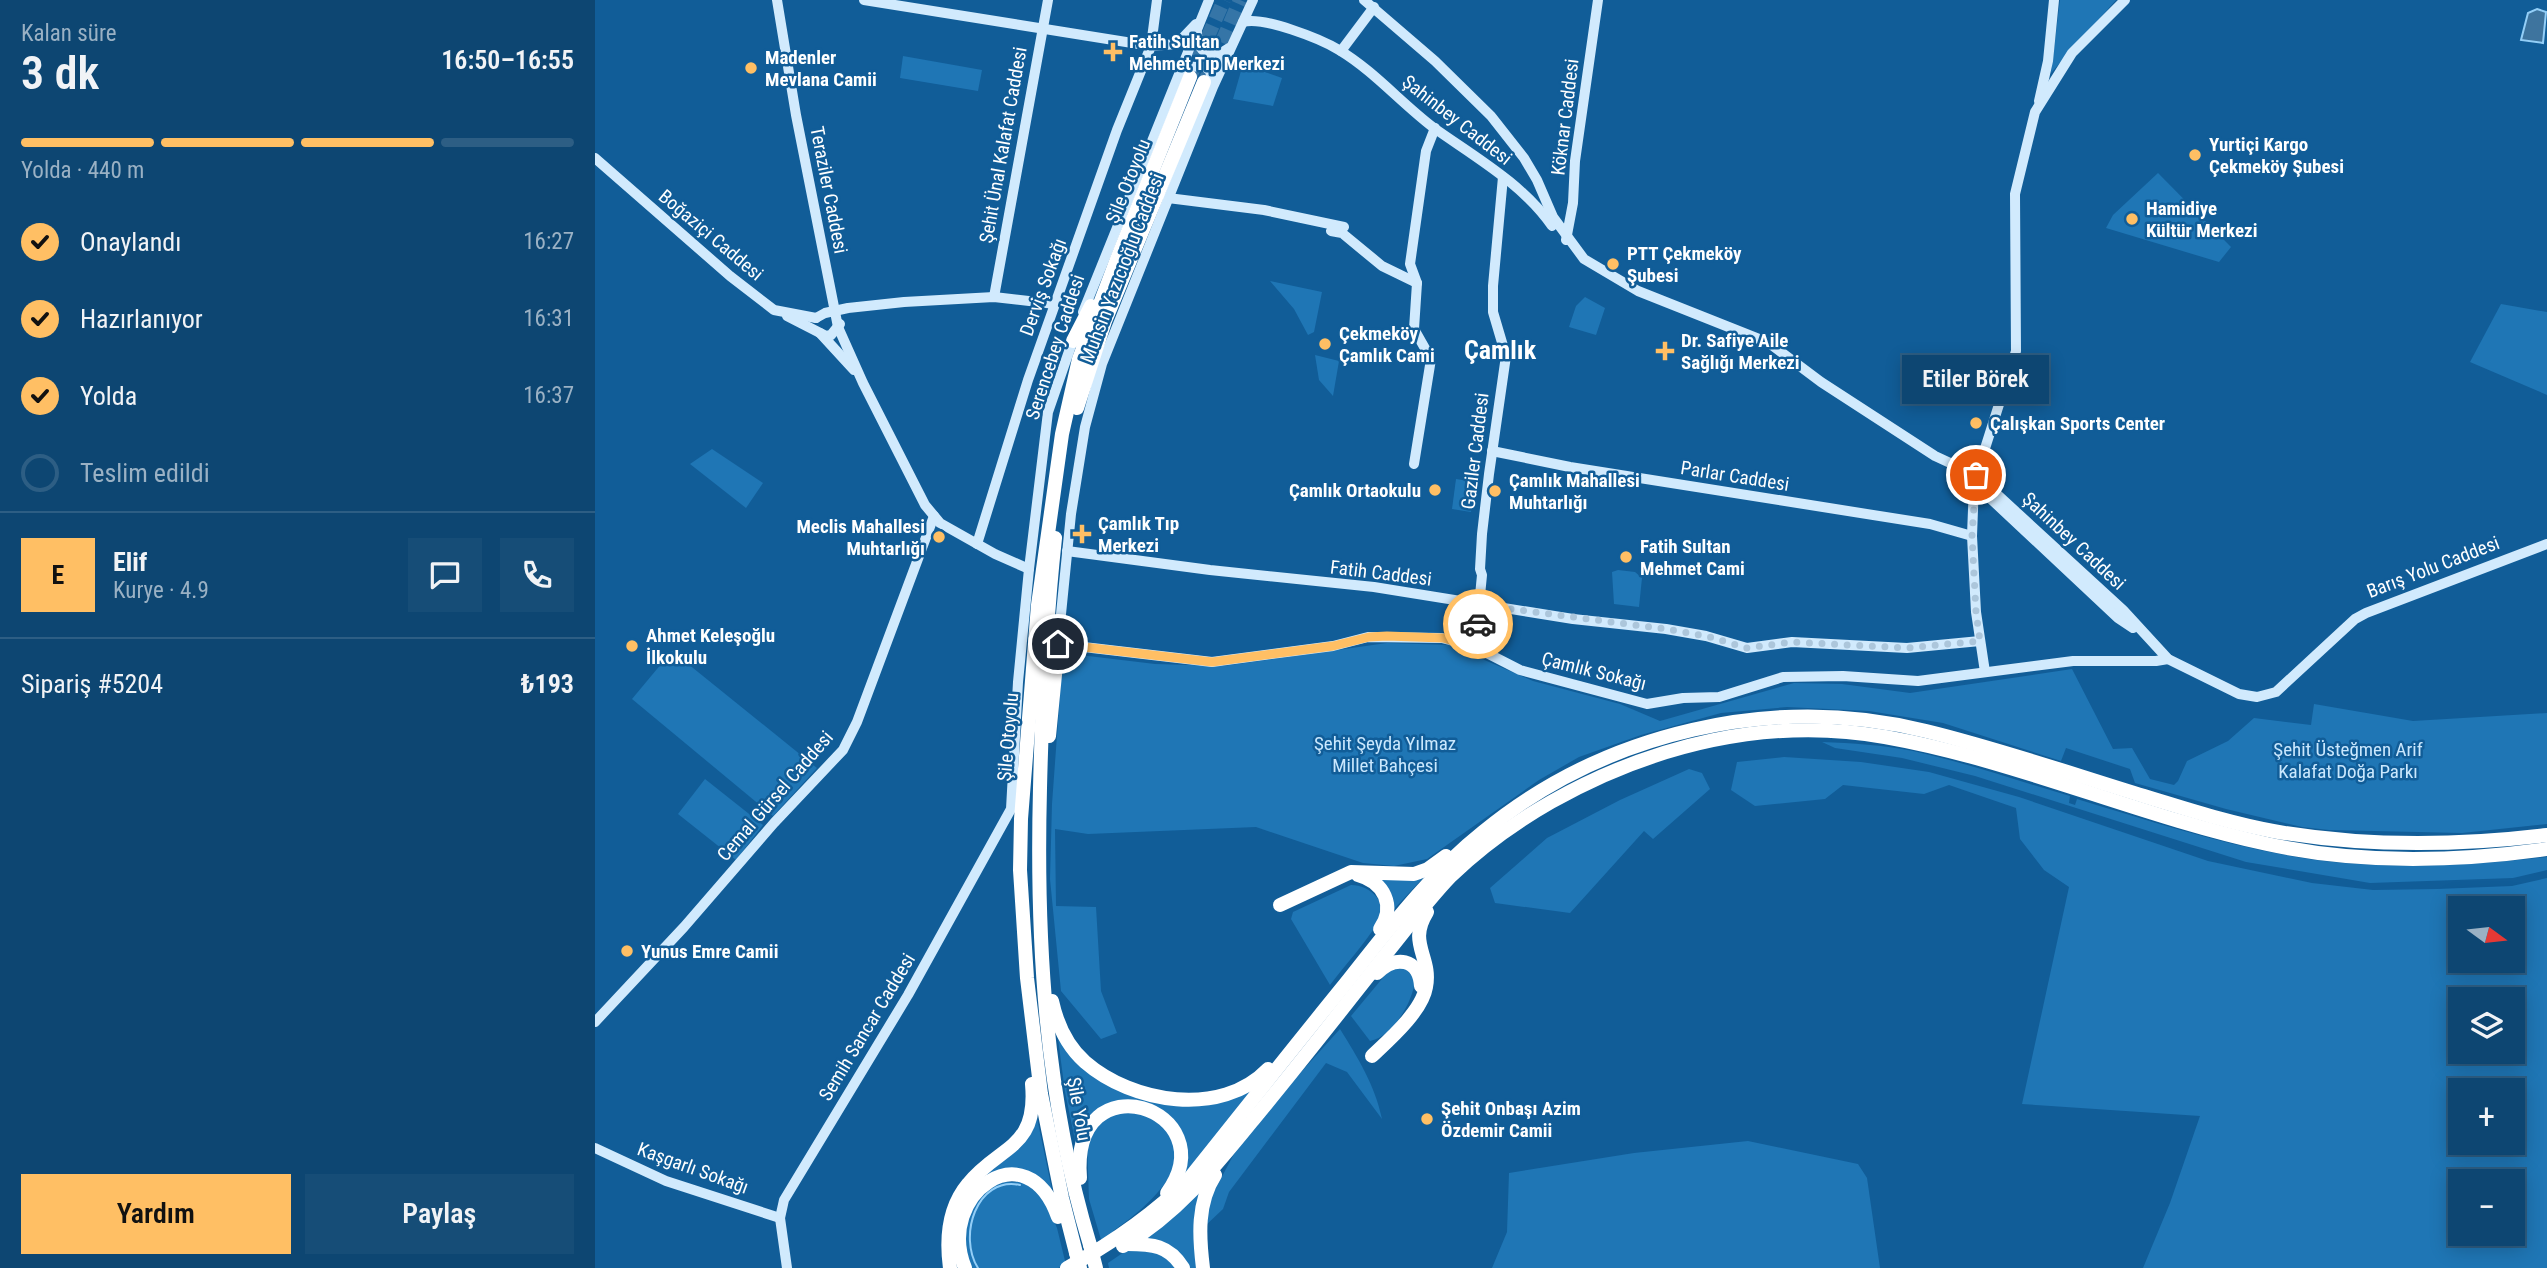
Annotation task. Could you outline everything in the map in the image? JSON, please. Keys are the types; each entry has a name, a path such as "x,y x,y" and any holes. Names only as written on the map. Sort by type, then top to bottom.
{"highway":[{"name":"Şile Otoyolu","path":"1074,1246 1050,1144 1034,1044 1020,870 1021,819 1038,606 1048,517 1062,434 1080,359 1117,259 1197,80"},
{"name":"Şile Otoyolu","path":"1042,977 1038,836 1041,710 1063,480 1079,400 1105,321 1197,80"},
{"path":"1073,341 1117,259"},
{"path":"1040,785 1058,644"},
{"path":"965,1268 959,1248 959,1235 965,1210 982,1185 994,1177 1006,1174 1020,1175 1040,1185 1054,1203 1081,1268 1142,1234 1180,1204 1207,1177 1319,1026 1432,879 1450,860 1511,810 1570,775 1649,740 1740,721 1797,715 1866,719 1922,730 2191,810 2272,831 2393,844 2474,843 2547,835"},
{"path":"1351,986 1452,876 1481,851 1546,804 1621,767 1667,751 1713,739 1756,733 1796,731 1881,736 2017,771 2239,838 2299,850 2432,859 2547,849"},
{"path":"1011,809 1020,870"},
{"path":"1280,905 1343,875 1359,871 1414,874 1437,862 1471,834 1490,826"},
{"path":"1372,1056 1419,1006 1427,981 1418,937 1421,923 1481,851"},
{"path":"1343,875 1362,876 1376,883 1385,894 1388,914 1351,986"},
{"path":"1351,986 1384,966 1396,961 1403,962 1417,971 1421,978 1419,1006"},
{"path":"1042,977 1064,1035 1084,1061 1102,1074 1146,1092 1187,1101 1229,1095 1265,1073 1298,1041 1319,1026"},
{"name":"Şile Yolu","path":"1042,977 1062,1128 1079,1211 1096,1268"},
{"path":"1067,1268 1143,1221 1189,1179 1298,1041"},
{"path":"950,1268 949,1229 957,1201 967,1184 1006,1153 1024,1133 1031,1114 1034,1044"},
{"path":"1079,1211 1079,1163 1086,1133 1096,1119 1108,1110 1134,1106 1148,1108 1160,1115 1177,1135 1181,1148 1179,1173 1174,1184 1143,1221"},
{"path":"1203,1268 1200,1219 1202,1204 1212,1180 1236,1141"},
{"path":"1126,1244 1153,1244 1164,1248 1177,1258 1183,1268"}],"street":[{"name":"Teraziler Caddesi","path":"777,0 796,115 838,327 863,383 934,516 940,523 977,544 1029,569"},
{"path":"864,0 1151,46 1177,44 1199,22"},
{"name":"Şehit Ünal Kalafat Caddesi","path":"994,297 1048,0"},
{"name":"Derviş Sokağı","path":"977,544 1028,380 1117,130 1151,46 1157,0"},
{"name":"Serencebey Caddesi","path":"1011,809 1014,726 1048,412 1073,341 1197,80 1199,22 1209,0"},
{"name":"Muhsin Yazıcıoğlu Caddesi","path":"1058,644 1067,551 1085,427 1102,364 1168,198 1197,80 1231,46 1253,0"},
{"path":"1364,0 1442,68 1491,116 1524,158 1566,241 1584,259 1638,291 1769,343 1776,349"},
{"name":"Köknar Caddesi","path":"1566,241 1598,0"},
{"path":"1985,672 1976,612 1972,536 1975,479 2016,351 2015,194 2046,71 2054,0"},
{"path":"2035,112 2072,53 2125,0"},
{"path":"1341,51 1374,7"},
{"name":"Şahinbey Caddesi","path":"1243,22 1261,21 1285,28 1341,51 1372,74 1399,100 1464,146 1523,194 1566,241 1587,269 1624,290 1769,350 1776,349 1821,382 1975,479 2118,618 2148,638 2168,659"},
{"path":"1199,22 1198,46 1203,51 1218,55 1231,46"},
{"path":"2046,71 2048,75 2057,76"},
{"path":"1415,464 1431,359 1414,329 1417,283 1410,264 1426,151 1435,128"},
{"name":"Boğaziçi Caddesi","path":"595,158 730,276 774,310 816,318"},
{"name":"Gaziler Caddesi","path":"1475,647 1480,605 1482,534 1506,356 1493,312 1503,177"},
{"path":"1523,194 1537,180"},
{"path":"1168,198 1264,210 1270,215 1343,230 1382,266 1417,283"},
{"name":"Şahinbey Caddesi","path":"1624,290 1638,291"},
{"path":"821,334 816,329 816,318 825,313 861,307 994,297 1055,304"},
{"path":"774,310 821,334 831,335 846,316 861,307"},
{"name":"Teraziler Caddesi","path":"821,334 845,358 863,383"},
{"name":"Parlar Caddesi","path":"1492,451 1570,467 1930,524 1972,536"},
{"name":"Cemal Gürsel Caddesi","path":"595,1022 684,927 773,823 843,750 857,722 934,516"},
{"name":"Barış Yolu Caddesi","path":"2168,659 2246,697 2276,692 2366,612 2547,544"},
{"name":"Fatih Caddesi","path":"1067,551 1210,570 1374,587 1480,605 1666,629 1706,636 1747,648 1792,642 1907,648 1980,641"},
{"name":"Çamlık Sokağı","path":"1058,644 1212,662 1333,646 1369,637 1443,638 1475,647 1520,670 1647,704 1683,698 1719,697 1783,677 1843,676 1918,681 2073,661 2168,659"},
{"name":"Semih Sancar Caddesi","path":"787,1268 780,1218 784,1200 908,995 1011,809"},
{"name":"Kaşgarlı Sokağı","path":"595,1148 666,1181 780,1218"}],"green space":[{"path":"2060,0 2116,0 2051,73"},
{"path":"903,56 982,70 978,91 900,78"},
{"path":"1243,64 1282,78 1273,106 1233,99"},
{"path":"2158,173 2231,247 2219,262 2106,228 2113,215"},
{"path":"1270,281 1322,292 1314,332 1308,335 1294,309"},
{"path":"1585,297 1605,308 1596,335 1569,327 1576,306"},
{"path":"2501,304 2547,312 2547,395 2470,362"},
{"path":"1315,355 1339,361 1333,396 1319,380"},
{"path":"712,449 763,483 746,508 690,464"},
{"path":"1456,479 1475,482 1471,512 1452,509"},
{"path":"1612,572 1635,572 1642,578 1639,607 1614,604"},
{"name":"Şehit Şeyda Yılmaz Millet Bahçesi","path":"1387,643 1450,645 1533,681 1620,704 1660,721 1794,683 1842,684 1910,693 2072,669 2113,749 2132,748 2150,779 2174,785 2187,761 2228,741 2254,718 2311,725 2314,704 2413,721 2547,713 2547,824 2462,833 2302,827 2135,783 2130,769 2066,748 2061,761 1943,723 1869,711 1787,707 1721,713 1641,735 1579,757 1539,780 1427,859 1394,866 1363,863 1256,827 1088,834 1055,829 1056,906 1096,907 1101,991 1117,1033 1101,1039 1061,991 1050,879 1052,804 1063,653 1155,664 1223,666"},
{"path":"672,651 817,768 773,816 632,699"},
{"path":"1822,742 1913,751 2070,796 2069,803 2075,805 2077,799 2191,833 2279,854 2398,866 2487,863 2547,857 2547,870 2513,878 2370,883 2246,862 1975,776 1902,758 1835,748"},
{"path":"1784,757 1861,762 1929,772 2019,797 2208,861 2312,883 2373,890 2437,889 2512,886 2547,878 2547,1268 2143,1268 2170,1203 2200,1116 2022,1104 2069,887 2044,870 2020,839 2016,808 1949,785 1924,794 1843,785 1825,799 1755,806 1731,790 1737,762"},
{"path":"1689,769 1702,773 1710,789 1653,839 1644,831 1570,913 1495,903 1490,888 1547,838 1620,800"},
{"path":"705,779 763,825 736,860 678,814"},
{"path":"1424,877 1394,909 1392,898 1377,878"},
{"path":"1351,885 1365,888 1376,896 1382,908 1381,915 1367,938 1330,985 1291,919 1293,912"},
{"path":"1391,968 1406,969 1415,979 1414,988 1394,1025 1387,1033 1370,1041 1351,1016"},
{"path":"1340,1029 1370,1083 1382,1119 1347,1072 1326,1063 1229,1192 1223,1209 1205,1226 1211,1197 1234,1154 1284,1091"},
{"path":"1057,1031 1077,1059 1175,1103 1255,1086 1183,1178 1185,1147 1181,1133 1165,1113 1139,1102 1122,1101 1076,1145 1065,1092"},
{"path":"1036,1113 1053,1195 1037,1178 1023,1172 985,1176 1020,1148 1032,1131"},
{"path":"1114,1113 1151,1116 1174,1141 1177,1155 1173,1170 1164,1185 1138,1212 1113,1231 1115,1235 1102,1243 1089,1199 1087,1141 1095,1127"},
{"path":"1748,1141 1858,1164 1867,1178 1880,1268 1492,1268 1507,1232 1509,1173 1634,1153"},
{"path":"997,1182 1026,1182 1044,1198 1057,1228 1066,1265 1058,1268 971,1268 964,1238 967,1218 980,1198"},
{"path":"1204,1188 1198,1268 1188,1268 1145,1239"},
{"path":"1143,1247 1165,1254 1176,1268 1109,1268 1108,1263 1127,1250"}],"shaded area":[{"path":"2537,9 2546,12 2543,43 2521,40 2528,13"}],"waterway":[{"path":"978,1268 970,1241 975,1212 982,1199 992,1190 1005,1185 1020,1185"}],"tunnel":[{"path":"1190,77 1224,0"},
{"path":"1205,81 1240,0"}],"way so far":[{"path":"1478,624 1480,605 1666,629 1706,636 1747,648 1792,642 1907,648 1980,641 1972,536 1976,475"}],"place":[{"name":"Fatih Sultan Mehmet Tıp Merkezi","path":"1113,52"},
{"name":"Madenler Mevlana Camii","path":"751,68"},
{"name":"Yurtiçi Kargo Çekmeköy Şubesi","path":"2195,155"},
{"name":"Hamidiye Kültür Merkezi","path":"2132,219"},
{"name":"PTT Çekmeköy Şubesi","path":"1613,264"},
{"name":"Çekmeköy Çamlık Cami","path":"1325,344"},
{"name":"Dr. Safiye Aile Sağlığı Merkezi","path":"1665,351"},
{"name":"Çalışkan Sports Center","path":"1976,423"},
{"name":"Etiler Börek","path":"1976,475"},
{"name":"Çamlık Ortaokulu","path":"1435,490"},
{"name":"Çamlık Mahallesi Muhtarlığı","path":"1495,491"},
{"name":"Çamlık Tıp Merkezi","path":"1082,534"},
{"name":"Meclis Mahallesi Muhtarlığı","path":"939,537"},
{"name":"Fatih Sultan Mehmet Cami","path":"1626,557"},
{"name":"Ahmet Keleşoğlu İlkokulu","path":"632,646"},
{"name":"Yunus Emre Camii","path":"627,951"},
{"name":"Şehit Onbaşı Azim Özdemir Camii","path":"1427,1119"}],"district":[{"name":"Çamlık","path":"1500,350"}],"route":[{"path":"1058,644 1212,662 1333,646 1369,637 1443,638 1475,647 1478,624"}],"park label":[{"name":"Şehit Üsteğmen Arif Kalafat Doğa Parkı","path":"2348,760"}]}
